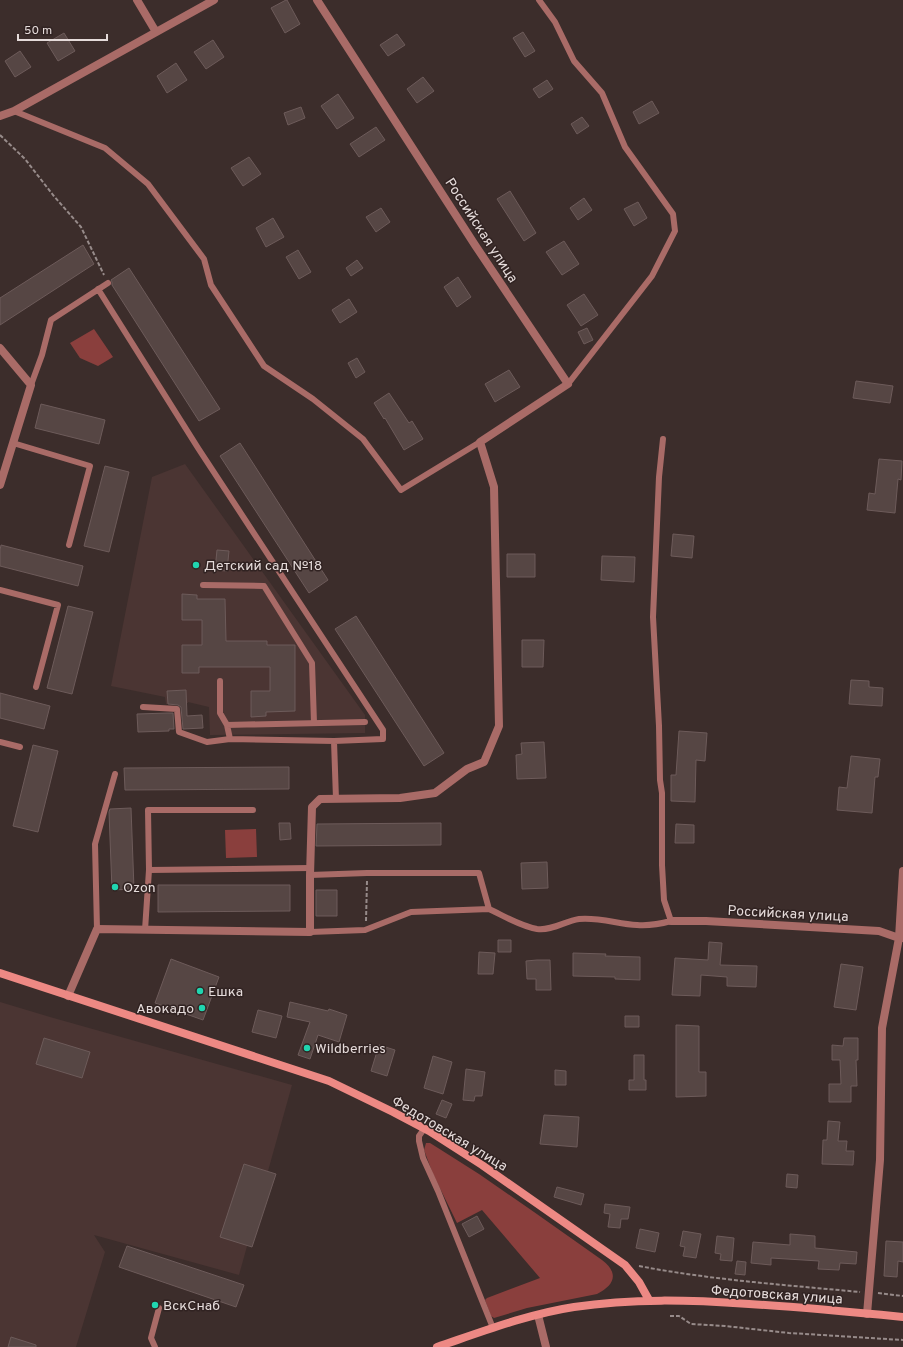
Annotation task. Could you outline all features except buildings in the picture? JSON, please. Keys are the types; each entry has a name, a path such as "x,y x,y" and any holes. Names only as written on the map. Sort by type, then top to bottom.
{"street":[{"path":"137,0 156,32"},
{"path":"0,116 14,111 214,0"},
{"name":"Российская улица","path":"317,0 475,245 568,384"},
{"path":"0,348 31,385 0,485"},
{"path":"68,996 97,929 310,932 312,807 320,799 400,798 436,793 467,769 484,762 499,726 494,487 480,442 568,384"},
{"path":"867,1314 880,1160 882,1028 901,938 903,870"},
{"name":"Российская улица","path":"671,921 706,921 879,931 901,938"},
{"name":"Федотовская улица","path":"0,973 329,1081 394,1112 424,1128 482,1165 625,1265 639,1282 649,1300"},
{"name":"Федотовская улица","path":"437,1347 493,1328 573,1307 649,1300 724,1302 903,1317"},
{"path":"538,1315 546,1347"}],"lane":[{"path":"539,0 555,22 574,61 602,93 625,147 673,214 675,231 652,276 568,384"},
{"path":"14,111 105,148 148,184 204,258 211,285 264,366 313,400 363,439 401,490 480,442"},
{"path":"31,385 42,355 51,320 108,283"},
{"path":"98,289 198,448 383,730 383,739 334,741 230,740 207,742 179,732 177,709 143,707"},
{"path":"310,932 365,930 411,912 489,909 521,924 539,929 548,929 565,922 579,919 594,919 636,925 655,925 671,921 664,900 662,872 662,793 660,780 659,726 653,616 659,477 663,439"},
{"path":"13,443 90,466 69,545"},
{"path":"203,585 264,586 312,663 314,724"},
{"path":"0,590 58,605 36,687"},
{"path":"220,681 220,713 227,725 230,740"},
{"path":"227,725 365,722"},
{"path":"334,741 336,799"},
{"path":"0,742 20,747"},
{"path":"97,929 95,844 115,774"},
{"path":"145,930 149,870 148,810 253,810"},
{"path":"149,870 479,873 489,909"},
{"path":"424,1128 419,1136 423,1158 455,1232 493,1328"},
{"path":"155,1347 151,1338 159,1308"}],"path":[{"path":"0,135 25,159 53,195 81,227 108,283"},
{"path":"365,930 367,873"},
{"path":"639,1266 682,1274 741,1281 903,1296"},
{"path":"670,1316 679,1316 691,1324 789,1333 903,1340"}],"shaded area":[{"path":"94,329 113,357 98,366 80,358 70,343"},
{"name":"Детский сад №18","path":"185,464 365,715 365,733 210,735 209,707 188,702 166,704 165,697 111,686 152,477"},
{"path":"256,829 257,857 226,858 225,830"},
{"path":"0,1002 292,1085 239,1275 94,1235 105,1252 76,1347 0,1347"},
{"path":"426,1143 430,1143 479,1174 602,1260 613,1274 613,1278 608,1287 597,1294 527,1308 494,1318 491,1316 485,1300 487,1298 540,1278 482,1210 457,1223 433,1174 424,1150"}],"place":[{"name":"Детский сад №18","path":"196,565"},
{"name":"Ozon","path":"115,887"},
{"name":"Ешка","path":"200,991"},
{"name":"Авокадо","path":"202,1008"},
{"name":"Wildberries","path":"307,1048"},
{"name":"ВскСнаб","path":"155,1305"}]}
